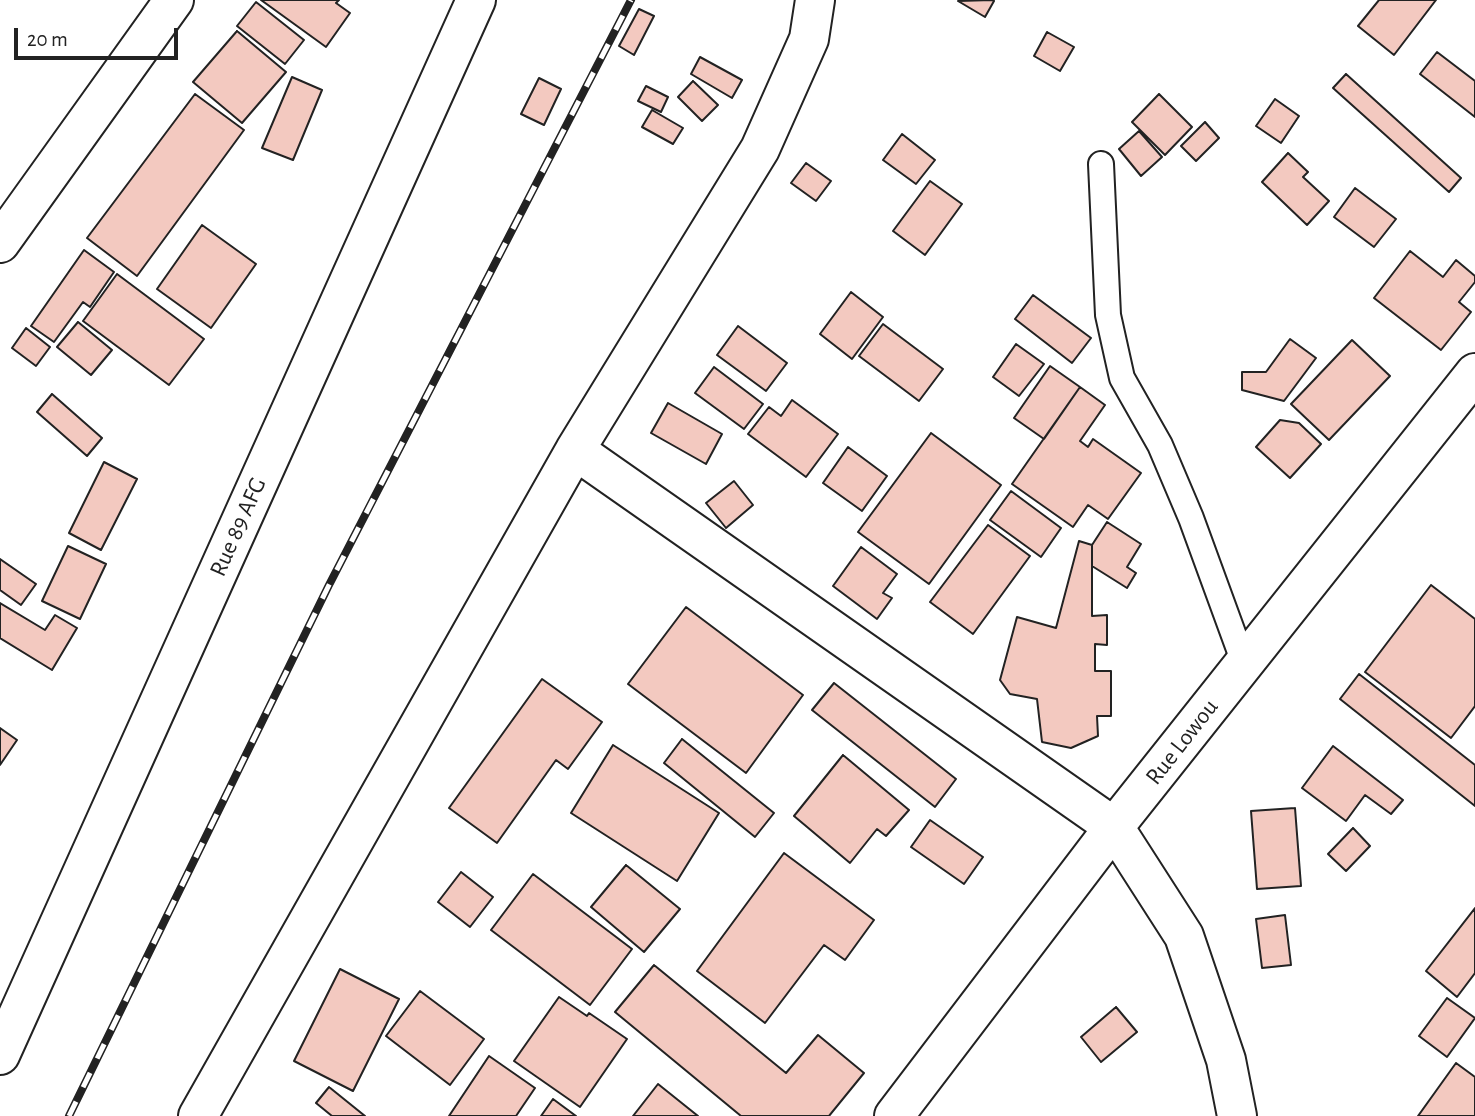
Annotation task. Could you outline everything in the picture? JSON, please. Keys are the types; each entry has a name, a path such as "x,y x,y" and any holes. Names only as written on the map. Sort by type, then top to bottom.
{"street":[{"path":"0,243 174,0"},
{"name":"Rue 89 AFG","path":"0,1055 476,0"},
{"path":"198,1116 575,450 760,149 809,40 815,0"},
{"name":"Rue Lowou","path":"894,1116 1114,827 1475,373"},
{"path":"575,450 1114,827 1184,936 1226,1060 1237,1116"}],"lane":[{"path":"1101,164 1108,315 1122,378 1160,445 1191,518 1244,663"}],"building":[{"path":"261,0 339,0 336,3 350,13 326,47"},
{"path":"1379,0 1436,0 1394,55 1358,26"},
{"path":"958,1 994,1 985,17"},
{"path":"256,2 304,40 285,64 237,26"},
{"path":"639,9 654,16 634,55 619,46"},
{"path":"237,31 286,72 242,123 193,82"},
{"path":"1047,32 1074,47 1060,71 1034,56"},
{"path":"1437,52 1475,81 1475,117 1420,74"},
{"path":"700,57 742,80 732,98 691,74"},
{"path":"1346,74 1461,178 1449,192 1333,88"},
{"path":"292,77 322,90 293,160 262,148"},
{"path":"539,78 561,89 544,125 521,114"},
{"path":"693,81 718,105 702,121 678,97"},
{"path":"646,86 668,97 661,112 638,101"},
{"path":"195,94 244,130 137,276 87,238"},
{"path":"1159,94 1192,127 1165,155 1132,122"},
{"path":"1275,99 1299,116 1281,143 1256,126"},
{"path":"652,110 683,128 673,144 642,127"},
{"path":"1205,122 1219,138 1196,161 1181,146"},
{"path":"1139,131 1162,157 1141,176 1119,149"},
{"path":"902,134 935,160 916,184 883,160"},
{"path":"1288,153 1308,172 1303,177 1329,201 1307,225 1262,182"},
{"path":"806,163 831,181 816,201 791,183"},
{"path":"930,181 962,204 925,255 893,231"},
{"path":"1355,188 1396,219 1374,247 1334,217"},
{"path":"202,225 256,264 211,328 157,289"},
{"path":"84,250 114,272 90,307 83,302 54,342 31,326"},
{"path":"1410,251 1443,277 1456,260 1475,276 1475,282 1459,302 1471,312 1441,350 1374,298"},
{"path":"117,274 204,339 169,385 83,321"},
{"path":"851,292 883,317 852,359 820,334"},
{"path":"1033,295 1091,338 1072,363 1015,319"},
{"path":"78,322 112,350 91,375 57,347"},
{"path":"883,324 943,369 919,401 859,356"},
{"path":"738,326 787,363 766,391 717,355"},
{"path":"26,328 50,347 36,366 12,348"},
{"path":"1290,339 1316,358 1284,401 1242,390 1242,372 1266,372"},
{"path":"1352,340 1390,376 1329,440 1291,404"},
{"path":"1016,344 1044,364 1019,396 993,377"},
{"path":"1050,366 1080,387 1044,439 1014,418"},
{"path":"714,367 763,404 744,429 695,393"},
{"path":"1080,387 1105,405 1080,441 1088,447 1093,439 1141,473 1108,519 1088,505 1073,527 1012,484"},
{"path":"52,394 102,438 87,456 37,412"},
{"path":"792,400 838,434 806,477 748,434 769,407 781,416"},
{"path":"668,403 722,434 706,464 651,433"},
{"path":"1280,420 1299,423 1321,444 1290,478 1256,447"},
{"path":"931,433 1001,485 929,584 858,532"},
{"path":"848,447 887,476 862,511 823,483"},
{"path":"104,462 137,479 101,550 69,533"},
{"path":"734,481 753,505 726,528 706,503"},
{"path":"1011,491 1061,528 1041,557 990,520"},
{"path":"1107,522 1141,544 1127,567 1136,573 1127,588 1092,566 1092,545"},
{"path":"988,525 1030,556 973,634 930,602"},
{"path":"1079,541 1092,545 1092,616 1107,615 1107,645 1095,644 1095,671 1111,671 1111,716 1097,716 1098,736 1071,748 1042,742 1037,699 1010,694 1000,680 1017,617 1056,628"},
{"path":"68,546 106,564 80,619 42,601"},
{"path":"861,547 897,574 883,593 892,598 877,619 833,586"},
{"path":"0,559 36,584 21,605 0,590"},
{"path":"1431,585 1475,619 1475,706 1451,738 1365,672"},
{"path":"0,603 45,630 55,615 77,628 52,670 0,638"},
{"path":"686,607 803,695 746,773 628,684"},
{"path":"1359,674 1475,765 1475,806 1340,699"},
{"path":"542,679 602,722 568,769 556,760 497,843 449,808"},
{"path":"834,683 956,779 935,807 812,710"},
{"path":"0,728 17,740 0,765"},
{"path":"682,739 774,813 755,837 664,763"},
{"path":"613,745 719,813 677,881 571,813"},
{"path":"1333,746 1403,800 1391,814 1365,795 1346,821 1302,788"},
{"path":"843,755 909,810 886,836 877,829 850,863 794,816"},
{"path":"1295,808 1301,886 1257,889 1251,811"},
{"path":"930,820 983,857 964,884 911,847"},
{"path":"1353,828 1370,846 1346,871 1328,854"},
{"path":"784,853 874,920 845,960 824,945 765,1023 697,971"},
{"path":"626,865 680,909 644,952 591,907"},
{"path":"461,872 493,897 470,927 438,902"},
{"path":"533,874 632,949 590,1005 491,930"},
{"path":"1475,908 1475,973 1457,997 1426,971"},
{"path":"1285,915 1291,965 1262,968 1256,919"},
{"path":"654,965 786,1073 818,1035 864,1073 829,1116 741,1116 615,1012"},
{"path":"340,969 399,999 353,1091 294,1061"},
{"path":"420,991 484,1039 450,1085 386,1036"},
{"path":"559,997 587,1016 589,1013 627,1039 580,1107 514,1061"},
{"path":"1447,998 1475,1018 1447,1057 1419,1036"},
{"path":"1116,1007 1137,1032 1101,1062 1081,1037"},
{"path":"489,1056 535,1088 516,1116 449,1116"},
{"path":"1456,1063 1475,1077 1475,1116 1418,1116"},
{"path":"658,1084 698,1116 633,1116"},
{"path":"329,1087 365,1116 332,1116 316,1103"},
{"path":"553,1099 576,1116 541,1116"}],"railway":[{"path":"69,1116 329,585 631,0"}]}
